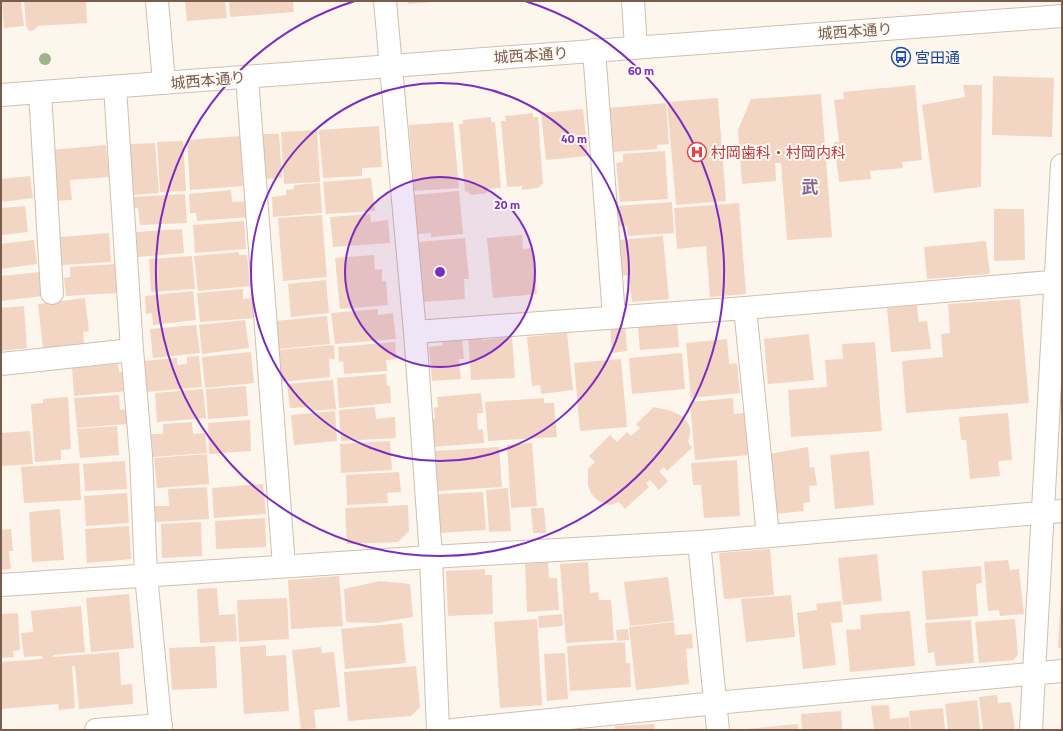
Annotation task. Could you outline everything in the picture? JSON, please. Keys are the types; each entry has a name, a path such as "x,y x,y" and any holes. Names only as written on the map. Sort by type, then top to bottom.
{"street":[{"path":"157,1 164,83"},
{"path":"385,1 415,332 431,556 438,730"},
{"path":"632,1 636,47"},
{"name":"城西本通り","path":"1,95 1062,16"},
{"path":"594,50 614,316"},
{"path":"247,77 284,566"},
{"path":"96,730 161,727 146,575 142,455 132,350 115,87"},
{"path":"40,92 52,293"},
{"path":"1031,730 1034,673 1052,512 1062,165"},
{"path":"415,332 614,316 744,308 1059,281"},
{"path":"744,308 768,536"},
{"path":"1,364 132,350"},
{"path":"1,585 431,556 699,542 1052,512"},
{"path":"699,542 718,730"},
{"path":"453,730 1062,671"}],"building":[{"path":"2,1 21,1 24,26 4,28"},
{"path":"24,1 86,1 87,23 38,26 34,30 29,31 26,26"},
{"path":"185,1 225,1 227,18 187,21"},
{"path":"229,1 293,1 294,12 230,17"},
{"path":"408,1 431,1 431,2 408,4"},
{"path":"993,76 1054,78 1052,137 992,135"},
{"path":"915,85 922,160 902,162 903,168 870,171 871,179 839,182 834,142 839,142 834,100 844,99 843,92"},
{"path":"963,85 982,85 981,187 934,193 922,105 965,97"},
{"path":"821,94 832,237 787,240 781,163 775,163 776,181 742,184 738,130 751,99"},
{"name":"村岡歯科・村岡内科","path":"718,98 726,201 676,205 667,102"},
{"path":"666,103 669,144 657,145 657,149 612,152 608,108"},
{"path":"583,109 588,156 546,160 541,113"},
{"path":"533,113 533,117 538,117 543,184 537,188 522,190 522,186 507,187 501,121 506,121 505,116"},
{"path":"491,117 491,122 495,122 501,188 487,189 487,193 472,195 468,193 468,191 465,192 459,124 463,124 463,120"},
{"path":"453,122 459,188 414,191 409,125"},
{"path":"379,126 382,167 362,168 362,176 323,178 319,130"},
{"path":"317,130 320,182 284,184 281,132"},
{"path":"262,134 279,134 282,178 264,179"},
{"path":"240,136 243,186 190,190 187,140"},
{"path":"183,141 186,191 160,192 157,142"},
{"path":"155,143 159,193 131,195 129,144"},
{"path":"106,145 109,177 70,180 72,200 55,201 51,150"},
{"path":"665,151 668,199 620,202 616,163 623,162 623,154"},
{"path":"30,176 33,198 1,202 1,179"},
{"path":"371,178 375,211 326,214 323,182"},
{"path":"320,183 322,213 273,217 272,197 286,195 286,190 294,189 294,185"},
{"path":"231,190 232,202 249,201 250,217 197,221 196,213 190,213 189,194"},
{"path":"459,191 463,234 431,237 431,233 418,234 414,195"},
{"path":"185,194 187,223 140,225 138,208 132,208 132,197"},
{"path":"672,202 674,233 628,236 627,226 619,226 617,206"},
{"path":"739,203 746,294 710,297 706,246 677,249 674,208"},
{"path":"25,206 28,232 1,235 1,208"},
{"path":"994,209 1024,209 1025,260 994,261"},
{"path":"370,214 371,222 388,220 390,243 333,247 330,217"},
{"path":"322,215 327,277 283,281 278,218"},
{"path":"244,221 246,249 195,253 193,225"},
{"path":"182,229 184,253 138,257 136,232"},
{"path":"109,233 111,262 62,265 60,237"},
{"path":"522,235 523,249 533,248 537,294 493,298 487,238"},
{"path":"663,236 669,299 632,302 629,275 622,276 619,240"},
{"path":"465,238 469,279 464,279 465,299 424,302 418,242"},
{"path":"34,240 37,264 1,269 1,244"},
{"path":"986,241 990,274 927,279 924,247"},
{"path":"239,252 239,255 247,255 250,286 198,291 194,256"},
{"path":"374,255 375,270 382,269 382,281 386,281 388,305 340,309 335,258"},
{"path":"192,256 195,289 151,292 149,259"},
{"path":"117,264 120,293 66,296 64,278 70,277 70,267"},
{"path":"40,272 43,296 1,301 1,276"},
{"path":"326,280 329,313 291,317 288,284"},
{"path":"243,289 243,299 255,298 257,318 200,322 197,293"},
{"path":"193,291 196,320 153,325 152,313 146,314 145,296"},
{"path":"85,298 89,331 83,332 84,343 43,349 38,304"},
{"path":"1020,299 1029,403 906,413 902,361 943,357 941,334 950,333 948,304"},
{"path":"917,305 919,322 927,321 931,349 891,352 887,308"},
{"path":"24,306 27,348 1,351 1,308"},
{"path":"378,309 378,315 393,313 396,339 335,344 331,313"},
{"path":"327,316 330,344 278,349 276,321"},
{"path":"245,320 249,348 202,354 199,325"},
{"path":"677,323 679,347 640,350 638,327"},
{"path":"625,324 627,351 612,353 610,325"},
{"path":"196,325 200,353 153,358 150,329"},
{"path":"482,333 482,340 512,337 515,378 471,380 468,334"},
{"path":"567,333 573,390 541,394 540,385 532,386 527,337"},
{"path":"809,334 814,380 768,384 764,339"},
{"path":"462,338 464,359 459,359 461,379 432,381 429,347 443,345 442,339"},
{"path":"727,339 729,364 737,363 740,393 691,398 686,343"},
{"path":"395,342 396,359 386,360 387,371 344,374 343,361 339,362 338,347"},
{"path":"875,342 882,431 791,437 788,390 827,387 825,360 843,359 842,344"},
{"path":"334,345 335,359 329,359 330,377 281,382 278,350"},
{"path":"251,352 254,383 205,388 202,357"},
{"path":"682,353 685,389 632,394 629,358"},
{"path":"199,356 202,387 146,392 143,361 177,358 177,365 187,364 187,357"},
{"path":"621,359 627,427 580,431 574,363"},
{"path":"118,364 119,372 125,371 127,391 74,396 72,368"},
{"path":"386,374 387,386 390,386 391,403 339,408 337,378"},
{"path":"333,380 336,409 311,411 310,407 290,408 287,384"},
{"path":"246,386 248,416 208,419 206,389"},
{"path":"203,389 206,418 157,422 155,393"},
{"path":"481,393 483,413 477,413 478,430 483,429 484,443 432,447 430,420 435,419 434,408 438,407 437,397"},
{"path":"119,395 120,410 127,409 128,424 77,428 74,398"},
{"path":"68,397 71,449 61,450 61,460 35,462 31,404 43,403 43,399"},
{"path":"544,398 544,403 554,403 557,437 488,441 485,402"},
{"path":"733,398 734,414 745,413 749,455 695,460 690,402"},
{"path":"375,407 376,419 395,417 396,438 341,441 339,410"},
{"path":"654,407 671,411 684,417 690,427 688,442 692,448 667,471 664,467 659,471 668,481 659,490 650,480 646,483 649,487 625,509 619,502 610,505 600,502 591,493 588,485 588,469 595,462 589,456 610,435 617,442 627,432 631,436 640,428 636,424"},
{"path":"335,411 337,441 294,445 291,415"},
{"path":"1008,413 1012,460 998,461 1000,476 970,479 966,440 961,440 959,417"},
{"path":"250,420 251,451 209,454 208,423"},
{"path":"192,422 193,434 205,433 207,453 153,457 151,434 163,434 163,424"},
{"path":"117,426 119,455 80,458 77,429"},
{"path":"30,431 33,464 1,466 1,433"},
{"path":"390,441 392,470 341,473 340,444"},
{"path":"532,443 537,506 511,508 507,445"},
{"path":"499,447 502,487 438,491 435,451"},
{"path":"808,447 810,468 814,467 817,485 809,486 810,502 803,503 804,511 777,514 769,454"},
{"path":"869,451 874,505 835,509 830,455"},
{"path":"207,454 209,484 157,488 154,458"},
{"path":"737,460 740,516 704,518 701,485 693,485 691,463"},
{"path":"125,461 127,489 85,491 83,464"},
{"path":"79,463 81,500 24,503 21,467"},
{"path":"399,472 401,492 387,493 388,503 347,505 346,475"},
{"path":"263,484 266,514 214,518 212,488"},
{"path":"207,487 209,519 156,522 155,506 169,506 168,489"},
{"path":"508,488 511,531 489,532 486,490"},
{"path":"483,492 486,530 440,533 438,494"},
{"path":"127,493 129,523 86,526 84,496"},
{"path":"408,505 409,531 398,542 347,544 345,508"},
{"path":"531,508 544,508 546,533 533,533"},
{"path":"60,509 64,560 32,562 29,512"},
{"path":"265,518 266,547 216,549 215,521"},
{"path":"201,522 202,556 162,558 161,524"},
{"path":"129,526 131,559 87,563 85,529"},
{"path":"11,529 13,551 9,551 11,569 1,570 1,530"},
{"path":"770,549 774,595 724,599 719,553"},
{"path":"877,554 882,601 843,605 838,558"},
{"path":"1008,560 1010,570 1019,569 1024,614 1000,616 999,610 988,611 984,562"},
{"path":"548,562 549,578 557,578 559,610 527,612 525,564"},
{"path":"588,562 590,593 598,592 599,600 611,600 614,640 566,643 560,564"},
{"path":"981,566 982,583 976,584 978,616 926,620 922,571"},
{"path":"485,569 485,575 492,575 493,614 448,616 446,571"},
{"path":"339,576 343,626 291,629 288,580"},
{"path":"668,577 674,621 630,626 624,582"},
{"path":"380,581 410,584 413,617 376,623 346,622 344,589"},
{"path":"217,588 219,615 235,614 237,641 200,643 197,589"},
{"path":"129,594 134,648 91,652 86,598"},
{"path":"791,595 795,637 746,642 741,599"},
{"path":"1061,595 1062,648 1058,648"},
{"path":"287,598 289,639 239,642 237,600"},
{"path":"841,601 843,622 831,623 836,665 803,669 797,613 817,610 816,604"},
{"path":"81,606 85,652 53,655 53,657 119,652 121,685 132,684 133,704 79,709 75,666 72,666 75,708 59,710 58,704 1,709 1,662 43,659 42,656 24,657 21,633 33,632 31,611"},
{"path":"910,611 915,666 850,672 846,630 861,629 860,615"},
{"path":"18,613 20,650 13,651 14,657 1,658 1,614"},
{"path":"562,614 563,626 539,628 538,616"},
{"path":"537,619 542,705 500,708 494,622"},
{"path":"1015,619 1018,654 1014,660 979,663 975,622"},
{"path":"971,620 974,663 936,666 934,652 928,653 925,623"},
{"path":"674,622 675,635 692,634 693,648 686,649 689,684 636,690 629,627"},
{"path":"402,623 406,663 345,669 341,629"},
{"path":"628,629 629,640 617,641 616,630"},
{"path":"625,642 626,663 630,663 631,687 570,691 567,646"},
{"path":"266,645 266,656 286,655 289,711 244,714 240,647"},
{"path":"215,646 217,688 172,690 169,648"},
{"path":"321,647 322,653 334,652 340,707 314,710 316,728 301,730 292,650"},
{"path":"565,653 568,699 547,701 544,654"},
{"path":"416,666 420,707 411,716 348,721 344,672"},
{"path":"997,695 998,703 1011,702 1015,730 983,730 979,697"},
{"path":"977,700 980,730 948,730 945,704"},
{"path":"889,705 890,719 909,717 910,730 874,730 871,706"},
{"path":"943,708 945,730 911,730 909,711"},
{"path":"841,711 842,730 802,730 801,714"},
{"path":"654,724 655,730 615,730 615,726"},
{"path":"798,724 798,730 747,730 747,729"}],"place":[{"name":"宮田通","path":"901,57"},
{"name":"村岡歯科・村岡内科","path":"697,152"}],"district":[{"name":"武","path":"810,187"}]}
